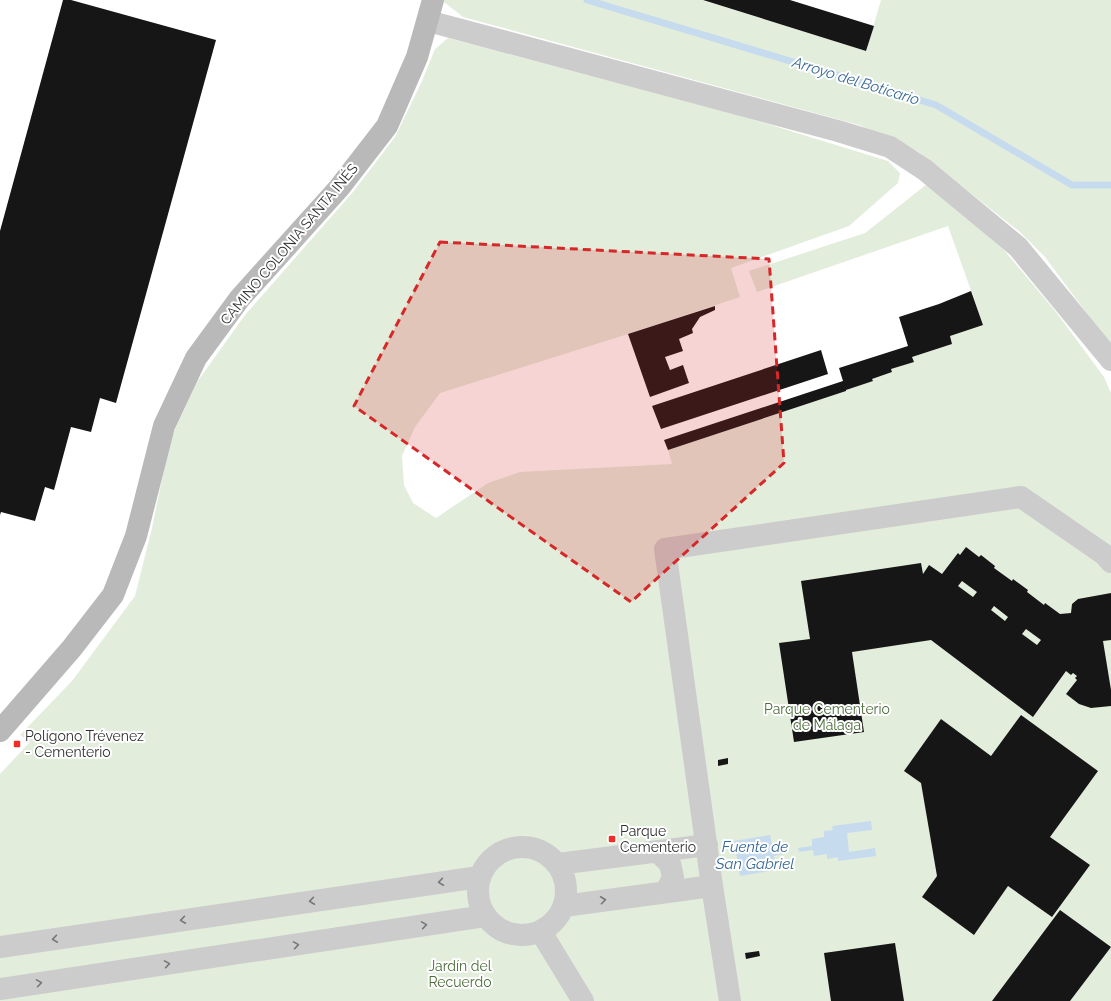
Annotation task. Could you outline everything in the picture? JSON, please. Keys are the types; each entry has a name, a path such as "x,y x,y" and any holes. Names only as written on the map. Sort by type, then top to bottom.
{"main road":[{"name":"CAMINO COLONIA SANTA INÉS","path":"0,731 72,648 113,595 136,536 164,426 196,358 240,298 340,188 387,126 417,57 433,0"}],"street":[{"path":"428,21 831,129 890,147 925,170 1018,246 1111,360"},
{"path":"730,1001 712,886 665,549 1021,497 1105,555 1111,562"},
{"path":"558,864 707,845"},
{"path":"529,846 545,852 558,864 566,884 564,906 555,921 541,932 520,936 500,930 485,916 477,897 479,876 492,857 512,847 529,846"},
{"path":"657,851 670,864 672,870 673,877 666,892"},
{"path":"0,947 479,876"},
{"path":"564,906 712,886"},
{"path":"0,989 485,916"},
{"path":"541,932 583,1001"}],"highlighted area":[{"path":"440,242 769,259 784,463 631,602 354,406"}],"green space":[{"path":"444,0 702,0 866,51 881,0 1111,0 1111,346 1045,257 1020,232 917,151 859,125 463,17 444,2"},
{"name":"Parque Cementerio de Málaga","path":"448,38 738,115 888,161 900,173 898,183 849,226 731,268 740,297 440,393 415,427 402,456 404,485 413,503 436,518 488,483 520,472 672,464 668,450 846,391 892,372 891,369 913,362 912,357 952,344 950,336 983,324 948,226 757,292 749,271 865,233 927,184 1004,250 1056,312 1104,377 1111,393 1111,1001 0,1001 0,774 30,742 20,735 72,681 135,596 152,528 170,440 197,382 245,315 353,192 395,137 422,81 435,49"}],"water":[{"name":"Fuente de San Gabriel","path":"871,821 872,830 847,833 849,852 875,848 876,856 838,861 838,857 827,859 827,854 814,856 813,850 799,852 798,848 812,846 812,839 824,837 824,831 833,830 832,826"},
{"name":"Fuente de San Gabriel","path":"770,835 773,849 782,848 783,854 774,856 776,870 740,876 734,841"}],"building":[{"path":"63,0 71,0 216,40 116,403 100,398 91,432 71,427 54,490 45,487 35,521 1,512 0,515 0,231"},
{"path":"703,0 790,0 874,26 866,51"},
{"path":"971,291 983,325 950,336 952,344 912,357 914,362 891,369 892,372 872,379 873,381 668,450 664,440 843,381 839,368 908,346 899,317 939,304"},
{"path":"715,306 715,310 700,317 692,329 693,333 679,339 683,351 665,357 670,370 683,365 689,383 650,397 628,334"},
{"path":"821,350 828,374 661,429 652,406"},
{"path":"966,547 979,557 981,555 995,566 994,568 1012,581 1013,579 1028,590 1027,592 1044,605 1045,603 1060,614 1071,613 1072,604 1078,599 1111,593 1111,640 1103,641 1111,690 1111,706 1091,708 1079,704 1066,694 1077,680 1075,678 1077,676 1073,673 1071,675 1066,671 1033,717 931,640 852,652 864,732 794,742 779,643 810,639 801,581 921,563 923,574 929,565 942,574 958,553 960,555","holes":["962,581 977,592 973,597 958,586","994,606 1008,617 1005,621 991,610","1026,629 1041,640 1037,645 1022,634"]},
{"path":"1021,715 1098,771 1050,837 1090,865 1052,917 1008,886 974,935 922,897 937,876 921,783 904,771 941,719 991,756"},
{"path":"728,758 728,764 718,766 718,760"},
{"path":"1060,910 1111,947 1070,1001 992,1001"},
{"path":"895,943 904,1001 831,1001 824,953"},
{"path":"759,951 760,956 746,959 745,953"}],"waterway":[{"name":"Arroyo del Boticario","path":"587,0 936,105 1072,185 1111,185"}],"place":[{"name":"Polígono Trévenez - Cementerio","path":"17,744"},
{"name":"Parque Cementerio","path":"612,839"}],"park label":[{"name":"Jardín del Recuerdo","path":"460,974"}]}
